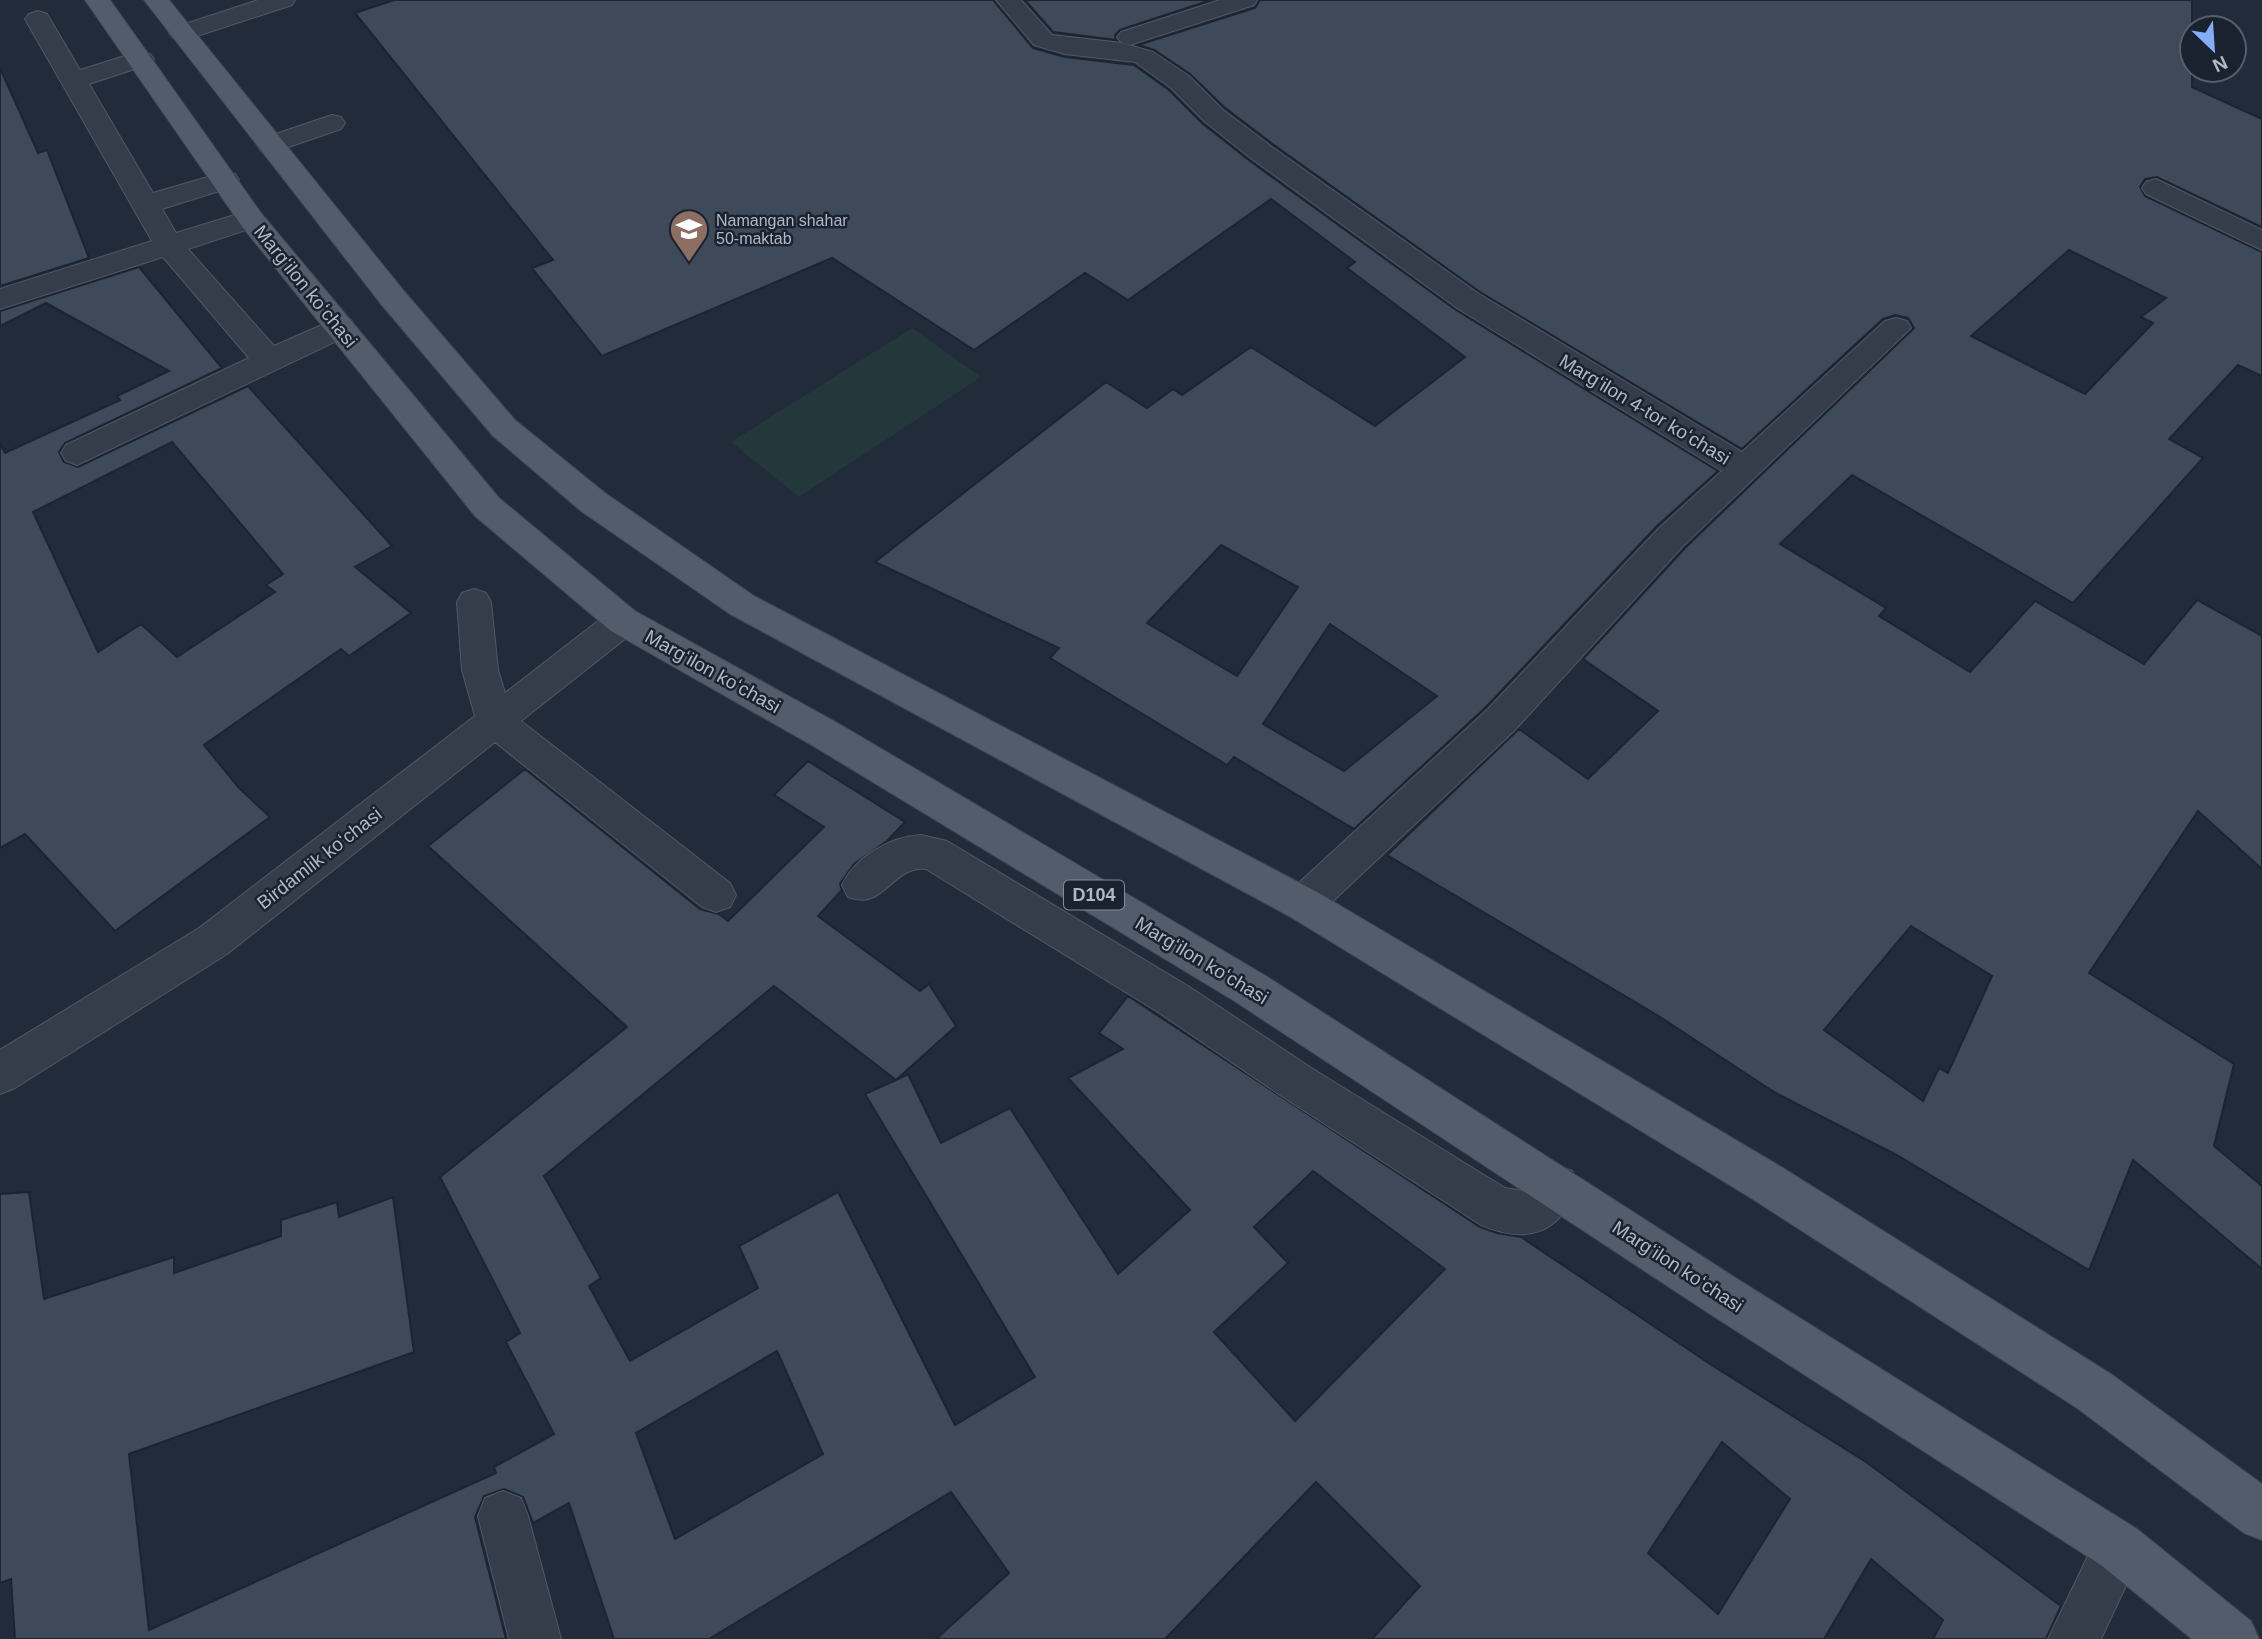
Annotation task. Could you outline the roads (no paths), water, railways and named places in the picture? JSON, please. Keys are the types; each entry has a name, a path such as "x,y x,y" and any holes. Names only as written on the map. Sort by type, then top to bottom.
{"main road":[{"name":"Margʻilon koʻchasi","path":"97,0 251,219 486,507 623,621 828,736 1206,962 1331,1041 2119,1547 2233,1639"},
{"path":"156,0 392,297 504,428 593,502 742,605 1303,904 1779,1190 2094,1391 2262,1514"}],"street":[{"path":"182,33 283,0"},
{"path":"1008,0 1043,40 1065,46 1126,44 1245,0"},
{"path":"1126,44 1140,12"},
{"path":"38,19 168,244 269,361"},
{"name":"Margʻilon 4-tor koʻchasi","path":"1126,44 1180,82 1223,123 1468,301 1744,469 1671,537 1501,720 1303,904"},
{"path":"74,80 141,59"},
{"path":"271,145 332,122"},
{"path":"145,205 225,180"},
{"path":"2156,188 2262,241"},
{"path":"0,299 251,219"},
{"path":"77,453 340,327"},
{"path":"1744,469 1896,328"},
{"path":"474,602 480,670 495,721 716,895"},
{"name":"Birdamlik koʻchasi","path":"0,1074 213,941 623,621"},
{"path":"862,885 896,855 916,849 933,853 1173,999 1298,1083 1497,1209 1520,1215 1541,1209 1556,1187"},
{"path":"1173,999 1206,962"},
{"path":"1298,1083 1331,1041"},
{"path":"503,1516 536,1639"},
{"path":"2074,1639 2119,1547"}],"place":[{"name":"Namangan shahar 50-maktab","path":"689,263"}]}
